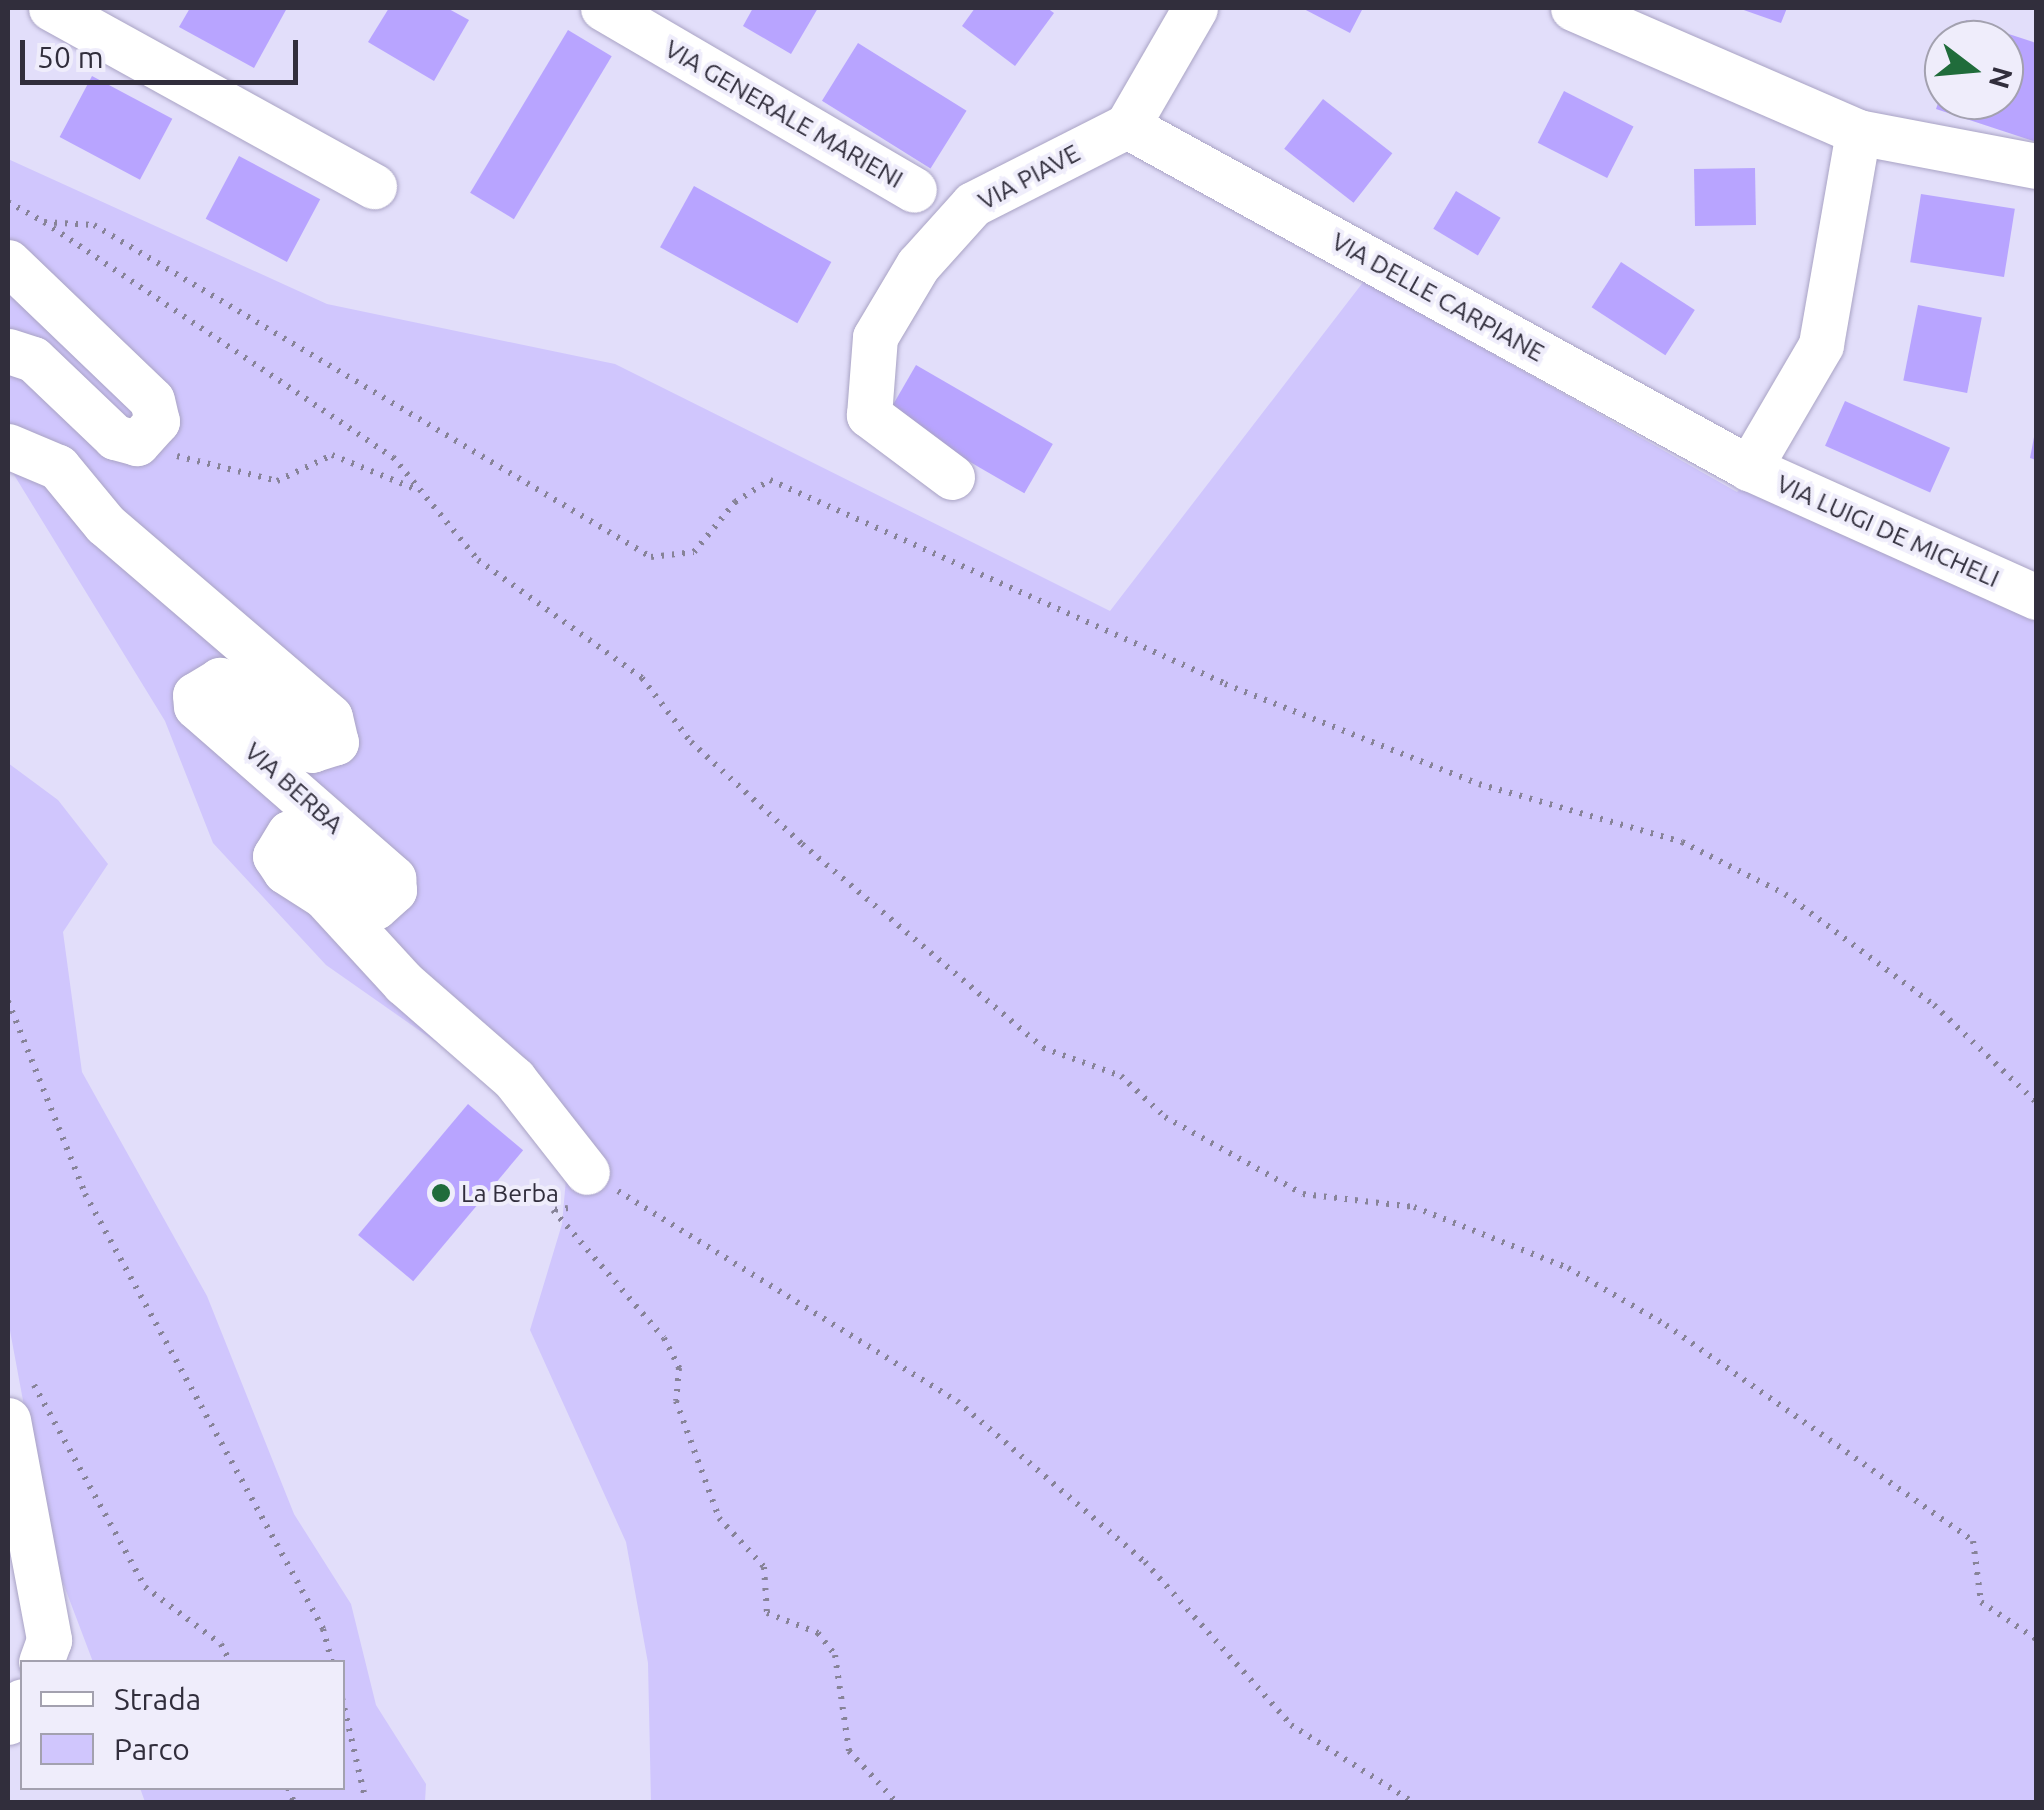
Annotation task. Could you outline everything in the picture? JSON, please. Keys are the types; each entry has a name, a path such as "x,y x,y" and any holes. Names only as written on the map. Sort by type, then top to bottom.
{"street":[{"name":"VIA GENERALE MARIENI","path":"603,8 914,190"},
{"path":"1127,126 1195,8"},
{"path":"1572,8 1858,132 2036,166"},
{"path":"79,14 374,186"},
{"name":"VIA DELLE CARPIANE","path":"1127,126 1749,468"},
{"name":"VIA PIAVE","path":"952,477 869,414 874,337 918,265 973,204 1127,126"},
{"name":"VIA LUIGI DE MICHELI","path":"1858,132 1820,345 1749,468 2036,597"},
{"path":"8,262 152,400 149,434 137,443 115,437 33,360 8,351"},
{"name":"VIA BERBA","path":"8,446 58,467 104,524 330,717 336,742 312,750 220,680 195,695 394,890 376,907 363,902 307,836 289,833 276,856 285,871 324,896 404,983 514,1079 587,1172"},
{"path":"18,1407 49,1640 41,1660"}],"path":[{"path":"8,202 309,393 393,457 412,488 478,560 642,678 691,742 760,806 1043,1048 1122,1076 1165,1117 1303,1194 1414,1207 1568,1268 1666,1325 1973,1541 1980,1602 2036,1639"},
{"path":"44,222 94,225 651,556 694,552 735,502 770,480 1243,691 1480,784 1682,842 1785,894 1934,1005 2036,1102"},
{"path":"149,434 189,466 277,480 332,455 412,488"},
{"path":"8,1000 85,1194 305,1596 331,1660"},
{"path":"896,1802 849,1751 835,1655 818,1633 767,1613 764,1567 719,1518 664,1338 553,1210 582,1207 587,1172 956,1401 1146,1562 1291,1724 1413,1802"},
{"path":"18,1407 32,1384 44,1392 146,1588 221,1644 229,1660"},
{"path":"345,1711 366,1802"}],"green space":[{"path":"8,159 327,304 615,364 1110,611 1364,281 1737,492 1747,482 2036,589 2036,1802 651,1802 648,1663 626,1542 530,1330 562,1224 566,1179 550,1122 326,965 213,843 165,721 8,465"},
{"path":"8,763 58,800 108,864 63,932 82,1072 207,1296 294,1514 351,1604 376,1705 426,1784 425,1802 145,1802 141,1790 345,1790 345,1660 92,1660 51,1551 8,1320"}],"building":[{"path":"190,8 287,8 254,68 179,27"},
{"path":"389,8 447,8 469,20 434,81 368,42"},
{"path":"753,8 818,8 791,54 743,26"},
{"path":"975,8 1047,8 1054,13 1015,66 962,26"},
{"path":"1302,8 1363,8 1350,33"},
{"path":"1738,8 1787,8 1781,23"},
{"path":"568,30 612,56 514,219 470,193"},
{"path":"2024,39 2036,43 2036,142 1969,120 2024,120"},
{"path":"858,43 967,111 931,168 822,101"},
{"path":"92,76 172,119 140,180 60,137"},
{"path":"1564,91 1633,126 1607,178 1538,143"},
{"path":"1323,99 1392,153 1354,203 1284,149"},
{"path":"239,156 320,199 287,262 206,219"},
{"path":"1755,168 1756,225 1695,226 1694,169"},
{"path":"694,186 831,262 797,323 660,247"},
{"path":"1456,191 1501,218 1478,255 1433,229"},
{"path":"1921,194 2015,209 2004,277 1910,262"},
{"path":"1621,262 1695,310 1665,355 1592,307"},
{"path":"1918,305 1982,317 1967,393 1903,381"},
{"path":"916,365 1053,444 1024,493 888,414"},
{"path":"1845,401 1950,448 1930,493 1825,446"},
{"path":"2036,432 2036,460 2030,458"},
{"name":"La Berba","path":"468,1104 523,1150 413,1281 358,1235"}],"place":[{"name":"La Berba","path":"441,1193"}]}
